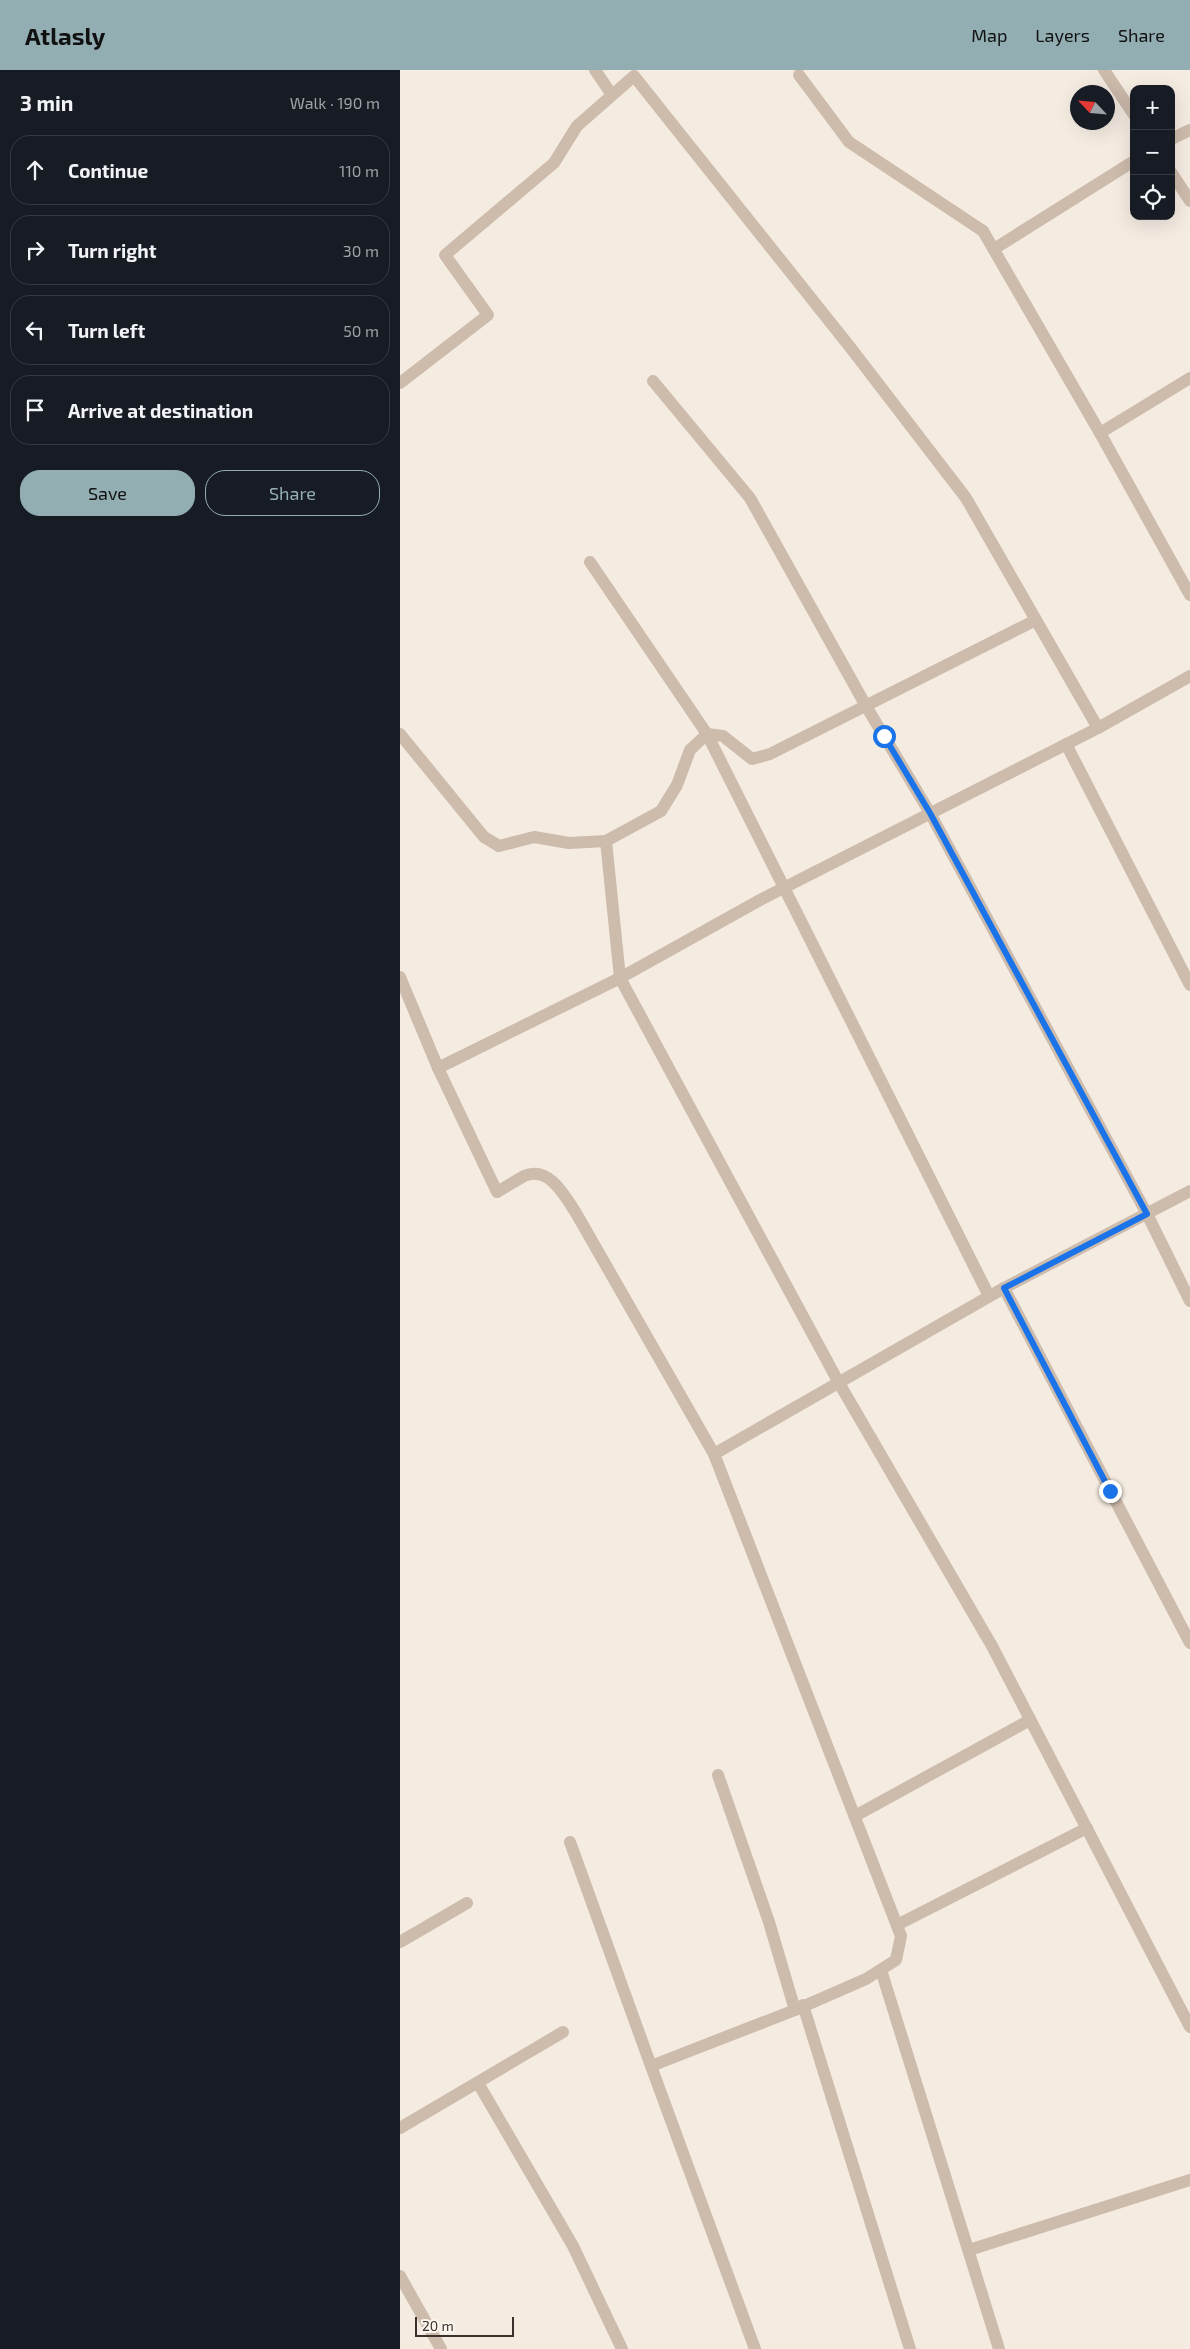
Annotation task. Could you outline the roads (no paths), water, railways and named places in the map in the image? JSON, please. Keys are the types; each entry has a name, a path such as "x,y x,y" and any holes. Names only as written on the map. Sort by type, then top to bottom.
{"street":[{"path":"595,70 612,95"},
{"path":"1104,70 1130,109"},
{"path":"799,75 849,142 984,231 1100,433 1190,596"},
{"path":"400,383 488,315 445,254 554,163 577,126 634,76 850,347 966,498 1098,728"},
{"path":"1175,138 1190,130"},
{"path":"994,249 1130,164"},
{"path":"1173,175 1190,201"},
{"path":"1100,433 1190,378"},
{"path":"653,381 750,498 866,706 930,813 1147,1214 1190,1301"},
{"path":"590,562 707,734 990,1296"},
{"path":"707,734 722,736 752,759 770,754 1036,620"},
{"path":"438,1068 620,978 785,888 1098,728 1190,676"},
{"path":"400,734 484,837 498,846 534,837 569,843 606,841 661,811 677,784 690,750 707,734"},
{"path":"1066,744 1190,985"},
{"path":"606,841 620,978 839,1383 992,1646 1190,2027"},
{"path":"400,977 438,1068 497,1192 526,1175 541,1175 556,1182 576,1213 714,1454 901,1936 896,1960 866,1979 799,2008 651,2066"},
{"path":"714,1454 1004,1288 1190,1191"},
{"path":"1004,1288 1190,1643"},
{"path":"855,1816 1030,1720"},
{"path":"718,1775 799,2008 910,2349"},
{"path":"897,1925 1087,1828"},
{"path":"570,1842 755,2349"},
{"path":"400,1942 467,1903"},
{"path":"881,1970 999,2349"},
{"path":"400,2128 563,2032"},
{"path":"478,2083 573,2246 622,2349"},
{"path":"969,2250 1190,2180"},
{"path":"400,2276 441,2349"}]}
